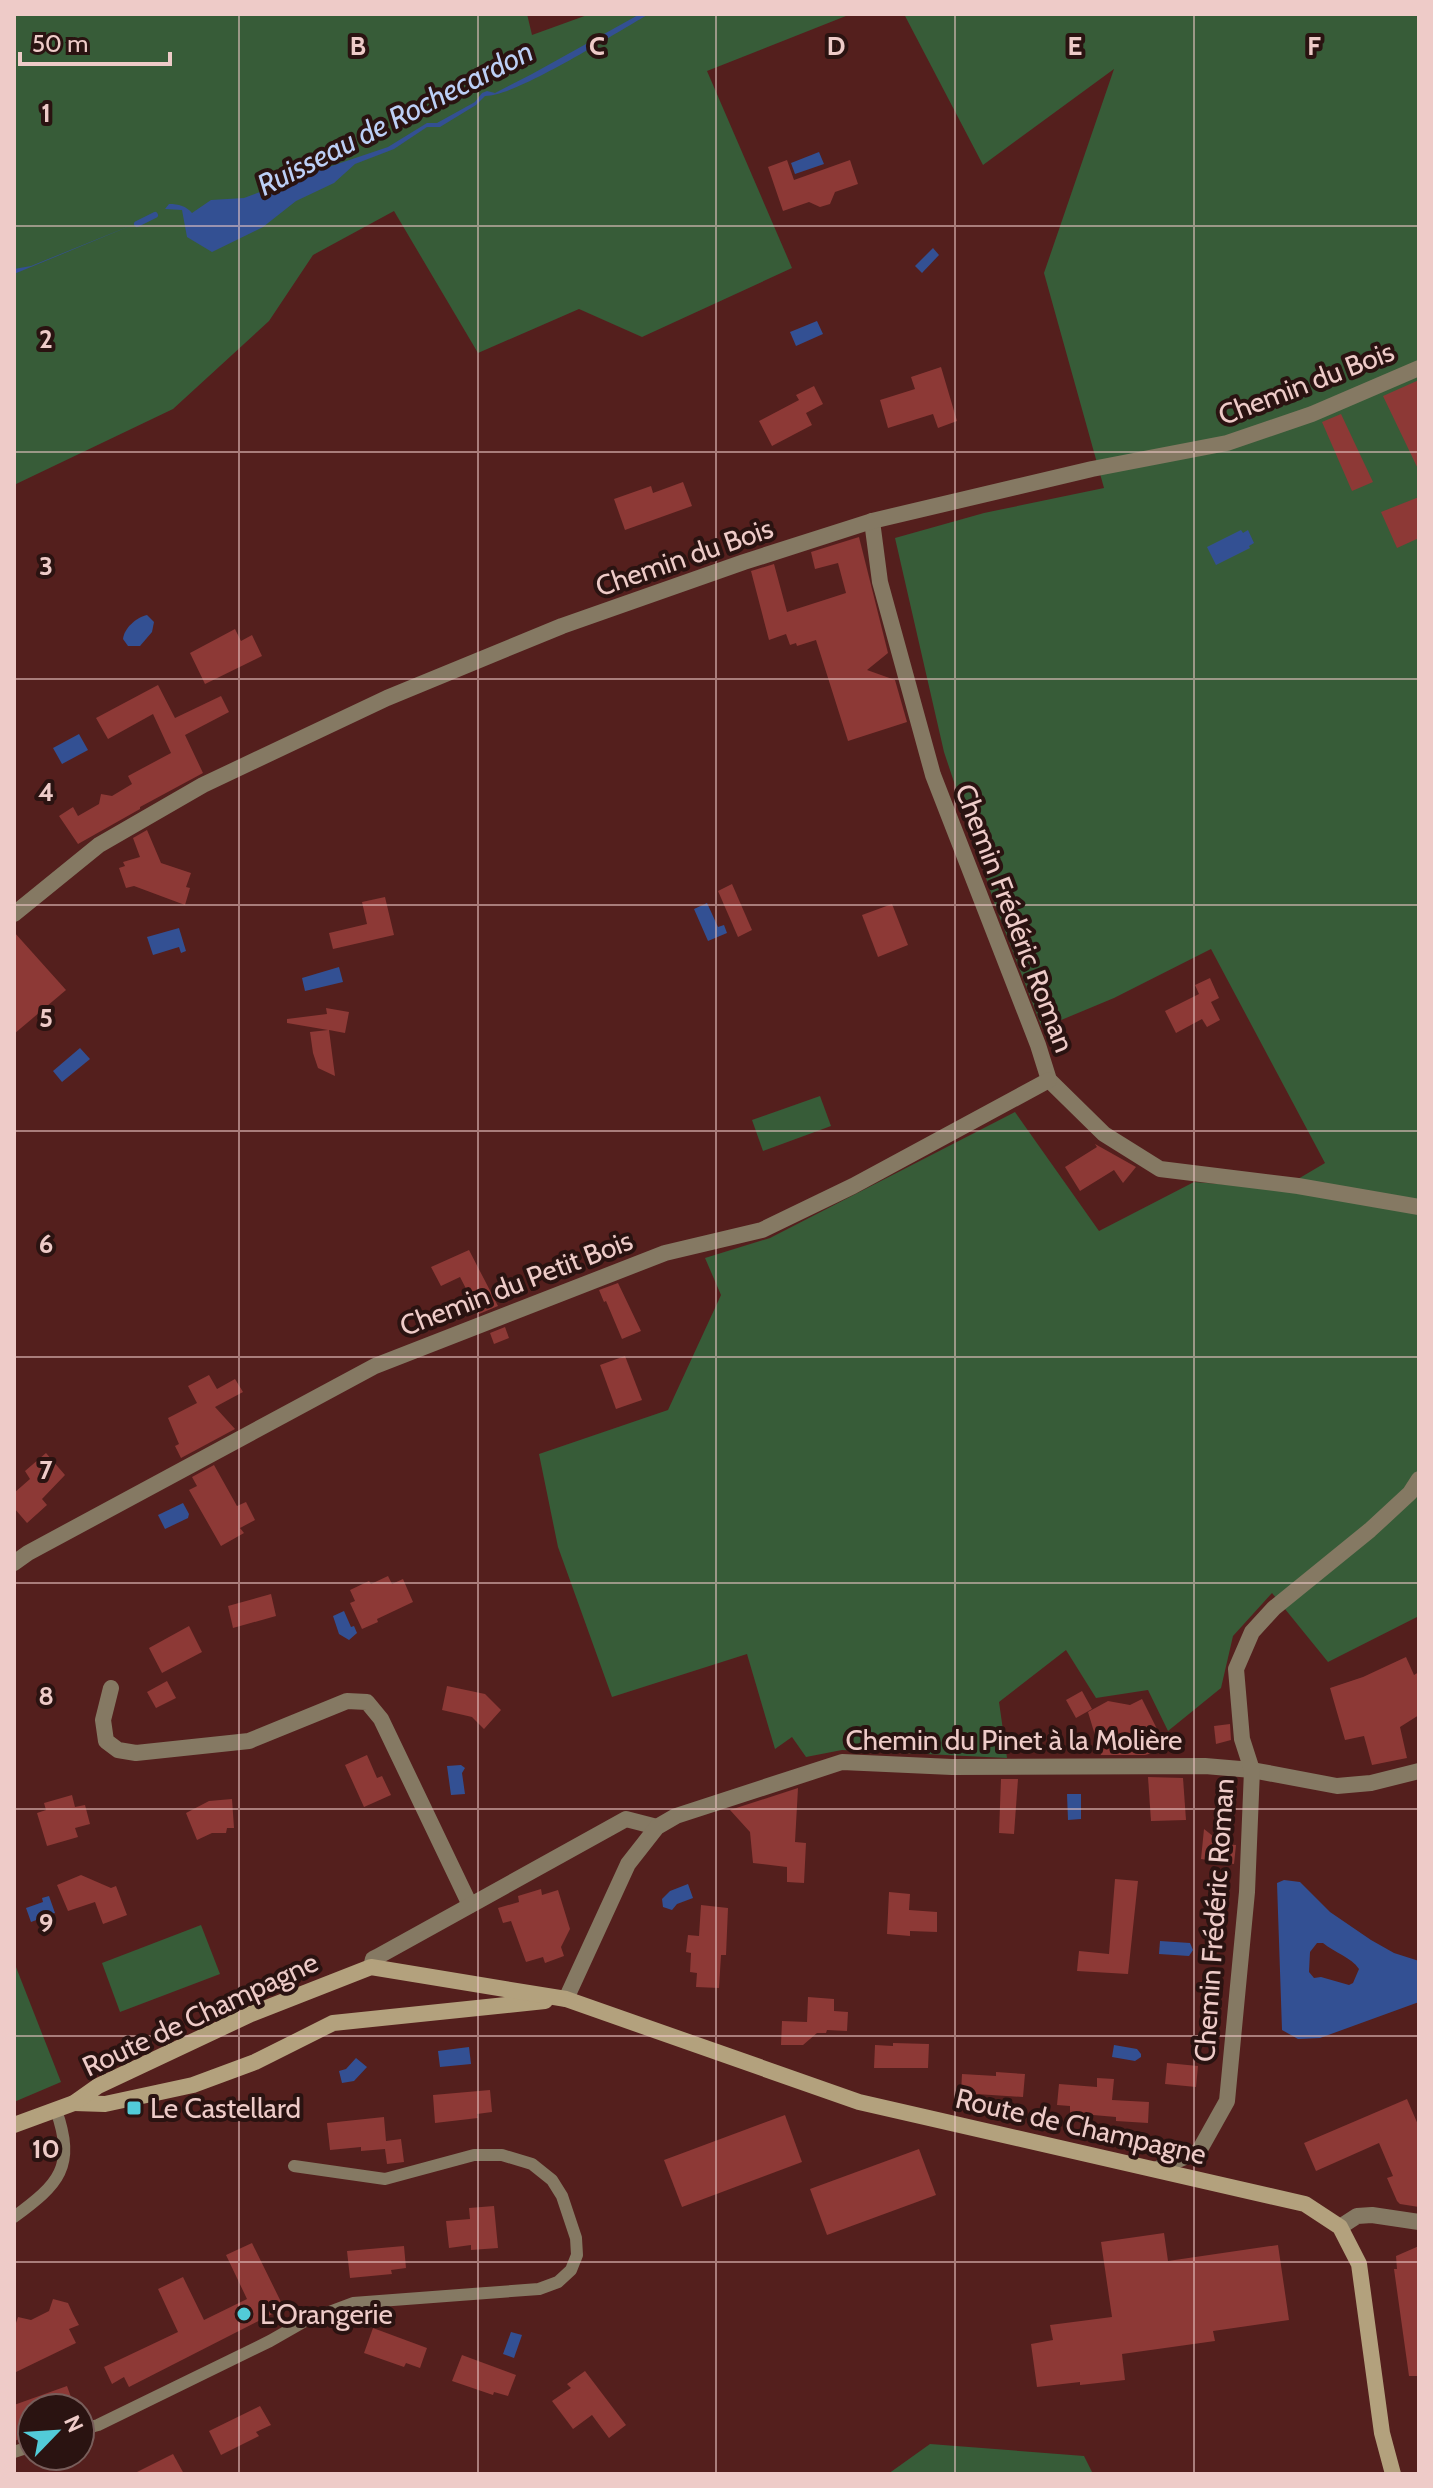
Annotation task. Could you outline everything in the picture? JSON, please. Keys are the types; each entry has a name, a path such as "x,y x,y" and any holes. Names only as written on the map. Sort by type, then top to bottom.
{"street":[{"name":"Chemin du Bois","path":"14,914 99,845 203,785 387,698 562,626 872,521 1092,469 1227,443 1312,414 1419,368"},
{"name":"Chemin Frédéric Roman","path":"872,521 880,582 933,775 1049,1080 1104,1134 1160,1169 1298,1186 1419,1207"},
{"name":"Chemin du Petit Bois","path":"14,1563 375,1366 665,1253 762,1230 853,1186 1049,1080"},
{"name":"Chemin Frédéric Roman","path":"1157,2169 1199,2151 1227,2101 1247,1892 1252,1770 1242,1739 1236,1669 1252,1632 1274,1608 1390,1512 1410,1493 1419,1479"},
{"path":"111,1688 103,1720 106,1741 118,1750 136,1753 249,1741 347,1701 367,1702 381,1719 470,1905"},
{"name":"Chemin du Pinet à la Molière","path":"657,1827 676,1816 842,1762 952,1767 1130,1765 1252,1770 1337,1786 1371,1783 1419,1771"},
{"path":"371,1967 373,1959 626,1819 657,1827 628,1864 566,1999"},
{"name":"Route de Champagne","path":"74,2103 98,2086 215,2030 371,1967 566,1999 859,2102 1305,2204 1340,2227 1359,2264 1382,2433 1393,2474"},
{"name":"Route de Champagne","path":"74,2103 105,2104 193,2085 255,2062 333,2023 566,1999"},
{"path":"14,2125 74,2103"},
{"path":"1340,2227 1357,2216 1372,2215 1419,2222"}],"lane":[{"path":"14,2217 43,2195 59,2176 65,2136 56,2110"},
{"path":"96,2426 305,2321 353,2303 539,2289 558,2282 571,2270 577,2255 576,2238 562,2196 552,2180 532,2164 517,2159 502,2155 474,2155 385,2179 294,2166"}],"green space":[{"path":"14,14 527,14 532,35 590,14 851,14 707,71 792,268 642,337 579,309 478,353 394,211 313,255 269,321 173,409 14,485"},
{"path":"904,14 1419,14 1419,1616 1328,1662 1272,1593 1233,1636 1221,1688 1168,1731 1148,1690 1096,1698 1066,1650 999,1702 1007,1758 842,1750 806,1757 792,1737 775,1749 747,1654 612,1697 558,1547 539,1454 668,1410 721,1295 705,1258 770,1238 1015,1112 1099,1231 1194,1182 1281,1189 1325,1163 1211,949 1114,998 1042,1028 995,905 944,752 895,538 984,513 1104,488 1044,273 1114,69 983,165"},
{"path":"820,1096 831,1126 763,1151 752,1120"},
{"path":"201,1925 220,1974 120,2012 102,1963"},
{"path":"14,1962 61,2082 14,2102"},
{"path":"930,2444 1084,2456 1093,2474 888,2474"}],"water":[{"path":"640,14 649,14 542,75 499,94 485,96 440,127 427,127 394,149 355,164 334,183 296,201 263,227 212,252 187,237 182,210 165,209 169,204 176,204 192,213 211,200 244,198 388,147 427,123 437,123 475,102 482,93 495,93"},
{"path":"819,152 824,164 795,174 791,163"},
{"path":"142,221 14,274 14,269 31,266"},
{"path":"933,248 939,255 922,273 915,266"},
{"path":"817,321 823,334 796,346 790,332"},
{"path":"1241,530 1243,533 1248,530 1254,543 1216,565 1207,547"},
{"path":"147,615 154,622 152,632 140,646 128,646 123,639 128,627"},
{"path":"79,734 88,750 62,764 53,748"},
{"path":"707,903 718,927 724,925 727,933 708,941 694,909"},
{"path":"179,928 186,951 181,953 179,947 153,955 147,937"},
{"path":"339,967 343,982 305,991 302,978"},
{"path":"80,1048 90,1059 62,1082 53,1071"},
{"path":"183,1503 188,1518 165,1529 158,1515"},
{"path":"344,1611 357,1633 349,1640 339,1634 333,1616"},
{"path":"461,1765 465,1768 462,1773 465,1794 451,1795 447,1766"},
{"path":"1067,1794 1081,1794 1081,1819 1068,1820"},
{"path":"1284,1880 1300,1882 1330,1912 1371,1940 1394,1953 1419,1961 1419,2002 1320,2038 1298,2039 1282,2030 1277,1883","holes":["1317,1943 1323,1943 1359,1969 1353,1983 1349,1985 1314,1978 1309,1972 1310,1952"]},
{"path":"688,1884 693,1898 677,1904 672,1910 663,1907 662,1899 670,1891"},
{"path":"49,1896 55,1913 31,1922 26,1908 43,1902 42,1898"},
{"path":"1160,1941 1190,1943 1193,1950 1189,1956 1159,1954"},
{"path":"1114,2045 1137,2049 1141,2057 1135,2061 1112,2057"},
{"path":"469,2047 471,2064 440,2067 438,2051"},
{"path":"356,2058 367,2067 354,2081 342,2083 339,2071 346,2069"},
{"path":"511,2332 522,2335 514,2358 503,2354"}],"building":[{"path":"787,160 794,180 850,160 858,184 835,192 830,204 820,207 809,202 783,211 768,167"},
{"path":"941,367 957,421 938,428 933,414 888,428 880,400 915,389 911,377"},
{"path":"1419,380 1419,471 1383,396"},
{"path":"814,386 823,404 806,413 812,425 772,446 759,421 799,400 796,395"},
{"path":"1341,414 1373,482 1352,491 1322,422"},
{"path":"683,482 692,506 625,530 614,499 651,486 653,493"},
{"path":"1419,497 1419,538 1397,548 1381,512"},
{"path":"859,537 888,653 867,670 895,680 907,722 848,741 816,640 790,645 786,634 769,640 751,571 774,564 787,612 846,593 838,563 815,569 811,552"},
{"path":"235,629 241,641 252,635 262,656 205,684 190,653"},
{"path":"158,685 175,718 221,696 229,712 185,735 203,773 78,844 59,816 73,807 78,816 99,804 101,794 112,796 132,784 128,776 171,753 153,714 108,739 96,718"},
{"path":"147,830 161,863 191,873 185,905 134,886 126,888 119,868 125,866 123,862 140,857 133,838"},
{"path":"732,884 752,930 738,937 718,891"},
{"path":"385,897 394,935 333,949 329,933 367,924 362,902"},
{"path":"892,904 908,945 878,957 862,915"},
{"path":"14,932 66,990 14,1034"},
{"path":"1210,978 1219,998 1211,1002 1220,1020 1207,1027 1202,1019 1176,1033 1165,1011 1199,994 1195,985"},
{"path":"326,1008 349,1012 345,1033 329,1030 335,1076 318,1068 313,1053 310,1032 328,1030 287,1023 287,1019 327,1014"},
{"path":"1095,1144 1136,1167 1123,1183 1114,1170 1080,1191 1065,1167 1097,1147"},
{"path":"469,1250 498,1306 479,1314 460,1277 441,1286 431,1267"},
{"path":"618,1283 641,1331 622,1339 599,1290"},
{"path":"505,1327 509,1338 494,1344 490,1333"},
{"path":"625,1356 642,1400 616,1409 600,1365"},
{"path":"209,1375 217,1389 235,1379 243,1392 215,1407 235,1429 181,1458 175,1446 179,1444 168,1418 197,1403 188,1386"},
{"path":"46,1453 65,1475 42,1499 47,1505 27,1523 14,1508 14,1493 30,1479 25,1471"},
{"path":"214,1465 237,1506 246,1502 255,1520 240,1528 244,1533 221,1546 189,1490 197,1486 192,1477"},
{"path":"388,1576 392,1584 403,1579 413,1602 362,1629 350,1603 355,1601 350,1590"},
{"path":"271,1594 276,1616 233,1628 228,1606"},
{"path":"189,1626 202,1652 162,1673 149,1648"},
{"path":"1406,1657 1414,1675 1419,1672 1419,1715 1400,1727 1407,1758 1372,1765 1364,1736 1345,1740 1330,1688"},
{"path":"167,1681 176,1698 156,1708 147,1692"},
{"path":"447,1686 485,1694 501,1710 484,1729 472,1717 442,1710"},
{"path":"1082,1691 1092,1709 1076,1718 1066,1700"},
{"path":"1142,1699 1167,1749 1145,1755 1101,1755 1088,1712 1108,1701 1130,1705"},
{"path":"1230,1724 1231,1740 1216,1744 1214,1726"},
{"path":"367,1755 377,1778 382,1776 391,1795 364,1807 345,1765"},
{"path":"1148,1777 1183,1778 1186,1820 1151,1821"},
{"path":"1001,1779 1018,1779 1014,1834 999,1833"},
{"path":"798,1788 795,1842 806,1843 804,1883 787,1882 787,1867 753,1863 750,1832 730,1810"},
{"path":"72,1795 75,1807 85,1805 90,1824 75,1828 78,1837 47,1846 37,1813 46,1810 44,1803"},
{"path":"232,1799 234,1828 197,1840 186,1813 209,1801"},
{"path":"1204,1829 1223,1844 1236,1845 1234,1864 1201,1859"},
{"path":"81,1875 111,1888 116,1886 127,1915 103,1924 95,1902 68,1911 57,1885"},
{"path":"1115,1879 1138,1881 1128,1974 1077,1971 1079,1951 1109,1954"},
{"path":"541,1889 542,1895 558,1890 570,1929 561,1947 564,1956 545,1963 543,1957 526,1962 511,1921 503,1923 498,1908 519,1902 518,1896"},
{"path":"889,1892 910,1894 909,1910 937,1912 937,1932 910,1931 910,1936 887,1934"},
{"path":"701,1905 728,1908 726,1955 721,1955 719,1988 696,1987 697,1973 690,1972 691,1953 686,1952 688,1935 699,1936"},
{"path":"808,1997 834,1999 834,2011 848,2012 847,2031 827,2030 826,2033 817,2033 803,2045 781,2045 782,2021 807,2022"},
{"path":"893,2043 929,2044 928,2068 874,2068 875,2045 893,2046"},
{"path":"1167,2063 1198,2066 1196,2087 1165,2084"},
{"path":"996,2072 1025,2074 1023,2097 961,2093 962,2074 996,2076"},
{"path":"1097,2078 1114,2079 1112,2100 1149,2102 1148,2123 1070,2113 1070,2106 1057,2105 1059,2084 1097,2087"},
{"path":"490,2090 492,2112 477,2114 478,2118 435,2123 433,2095"},
{"path":"1407,2099 1419,2127 1419,2207 1397,2201 1387,2178 1393,2176 1379,2143 1316,2171 1304,2143"},
{"path":"785,2115 802,2162 682,2207 664,2160"},
{"path":"384,2117 386,2141 401,2139 404,2162 387,2164 385,2149 361,2151 361,2147 330,2150 327,2123"},
{"path":"919,2149 936,2195 827,2235 810,2189"},
{"path":"494,2206 498,2248 471,2250 471,2245 449,2248 446,2221 470,2219 469,2208"},
{"path":"1164,2233 1168,2261 1278,2245 1289,2320 1213,2331 1215,2341 1122,2354 1125,2380 1037,2387 1031,2344 1053,2340 1050,2325 1112,2317 1101,2242"},
{"name":"L'Orangerie","path":"252,2243 284,2308 129,2387 124,2377 112,2384 104,2367 178,2332 158,2289 183,2277 204,2320 247,2299 226,2255"},
{"path":"404,2246 406,2268 391,2270 392,2274 350,2278 347,2251"},
{"path":"1419,2246 1419,2376 1409,2376 1394,2269 1397,2269 1396,2256"},
{"path":"53,2299 68,2303 79,2325 69,2329 76,2343 14,2373 14,2329 18,2317 31,2320 49,2311"},
{"path":"373,2328 427,2348 420,2368 406,2363 404,2367 364,2353"},
{"path":"462,2355 516,2375 508,2396 494,2392 493,2395 452,2381"},
{"path":"585,2371 626,2425 609,2438 592,2415 573,2429 552,2401 571,2388 567,2384"},
{"path":"67,2386 69,2392 50,2392"},
{"path":"16,2404 14,2441 14,2405"},
{"path":"260,2406 271,2425 256,2432 259,2436 221,2455 209,2431"},
{"path":"173,2454 184,2474 133,2474"}],"waterway":[{"name":"Ruisseau de Rochecardon","path":"137,224 155,215"}],"place":[{"name":"Le Castellard","path":"134,2108"},
{"name":"L'Orangerie","path":"244,2314"}]}
